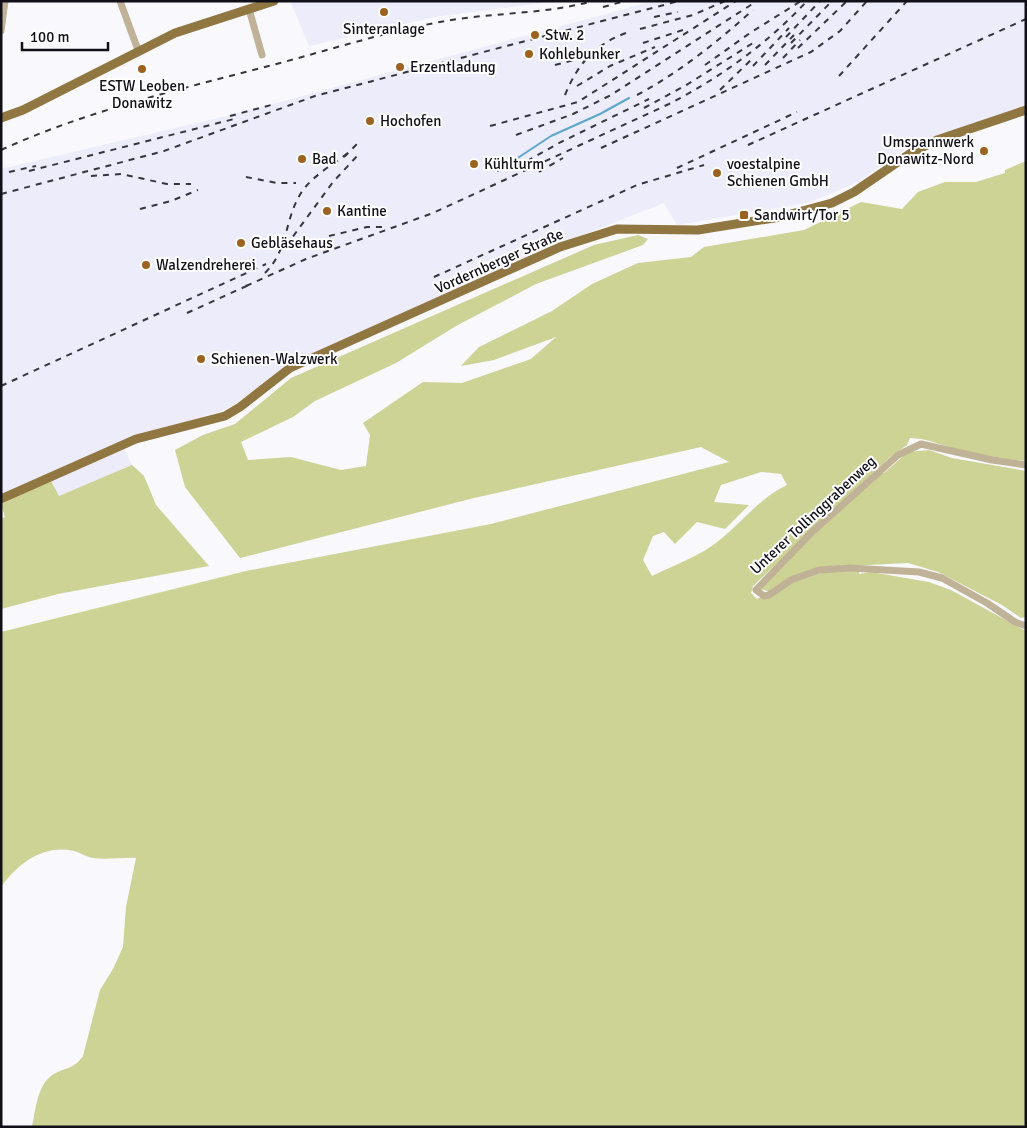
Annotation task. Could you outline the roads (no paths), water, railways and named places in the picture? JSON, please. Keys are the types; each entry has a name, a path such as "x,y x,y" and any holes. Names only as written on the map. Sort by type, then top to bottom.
{"main road":[{"path":"1,118 23,110 138,50 175,33 274,1"},
{"name":"Vordernberger Straße","path":"1,499 136,439 225,416 240,407 276,377 290,368 560,247 616,229 698,230 780,217 832,203 854,192 911,153 937,140 1026,110"}],"street":[{"path":"1,31 5,1"},
{"path":"120,1 138,50"},
{"path":"248,9 262,55"},
{"name":"Unterer Tollinggrabenweg","path":"1026,465 992,460 921,444 910,448 898,455 811,533 756,590 764,596 769,595 796,577 829,569 919,572 942,578 987,603 1015,622 1026,626"}],"waterway":[{"path":"498,171 551,136 600,114 629,98"}],"railway":[{"path":"1,150 64,124 129,103 395,32 478,16 555,9 593,1"},
{"path":"603,7 625,1"},
{"path":"1,194 164,151 315,96 679,1"},
{"path":"640,29 693,15 725,1"},
{"path":"490,126 578,102 736,1"},
{"path":"516,135 573,114 611,95 757,1"},
{"path":"705,65 750,33 801,1"},
{"path":"246,286 306,259 433,213 669,104 707,83 742,59 792,17 807,1"},
{"path":"786,37 820,1"},
{"path":"791,43 832,1"},
{"path":"798,48 847,1"},
{"path":"601,148 811,52 840,31 867,1"},
{"path":"839,76 907,1"},
{"path":"637,95 668,77 698,56 753,10"},
{"path":"654,17 678,12"},
{"path":"748,145 1026,19"},
{"path":"753,66 789,28"},
{"path":"643,43 683,30"},
{"path":"565,95 582,64 598,48 629,32"},
{"path":"765,65 794,35"},
{"path":"783,58 800,40"},
{"path":"644,108 688,84 753,43"},
{"path":"577,86 610,66 655,47"},
{"path":"555,65 604,52"},
{"path":"720,90 754,57"},
{"path":"527,161 561,142 649,99"},
{"path":"230,116 271,105"},
{"path":"677,168 797,112"},
{"path":"29,171 238,118"},
{"path":"344,157 357,144"},
{"path":"265,273 273,264 278,254 296,203 305,187 316,176 348,153"},
{"path":"286,246 333,182 359,154"},
{"path":"539,172 563,158"},
{"path":"434,277 637,185 704,165"},
{"path":"9,172 36,166"},
{"path":"91,176 121,174 167,184 191,184"},
{"path":"246,177 277,183 296,183"},
{"path":"140,209 171,201 198,190"},
{"path":"329,236 367,227 383,227"},
{"path":"1,386 266,264"},
{"path":"187,313 251,284"}],"place":[{"name":"Sinteranlage","path":"384,12"},
{"name":"Stw. 2","path":"535,35"},
{"name":"Kohlebunker","path":"529,54"},
{"name":"Erzentladung","path":"400,67"},
{"name":"ESTW Leoben Donawitz","path":"142,69"},
{"name":"Hochofen","path":"370,121"},
{"name":"Umspannwerk Donawitz-Nord","path":"984,151"},
{"name":"Bad","path":"302,159"},
{"name":"Kühlturm","path":"474,164"},
{"name":"voestalpine Schienen GmbH","path":"717,173"},
{"name":"Kantine","path":"327,211"},
{"name":"Sandwirt/Tor 5","path":"744,215"},
{"name":"Gebläsehaus","path":"241,243"},
{"name":"Walzendreherei","path":"146,265"},
{"name":"Schienen-Walzwerk","path":"201,359"}]}
